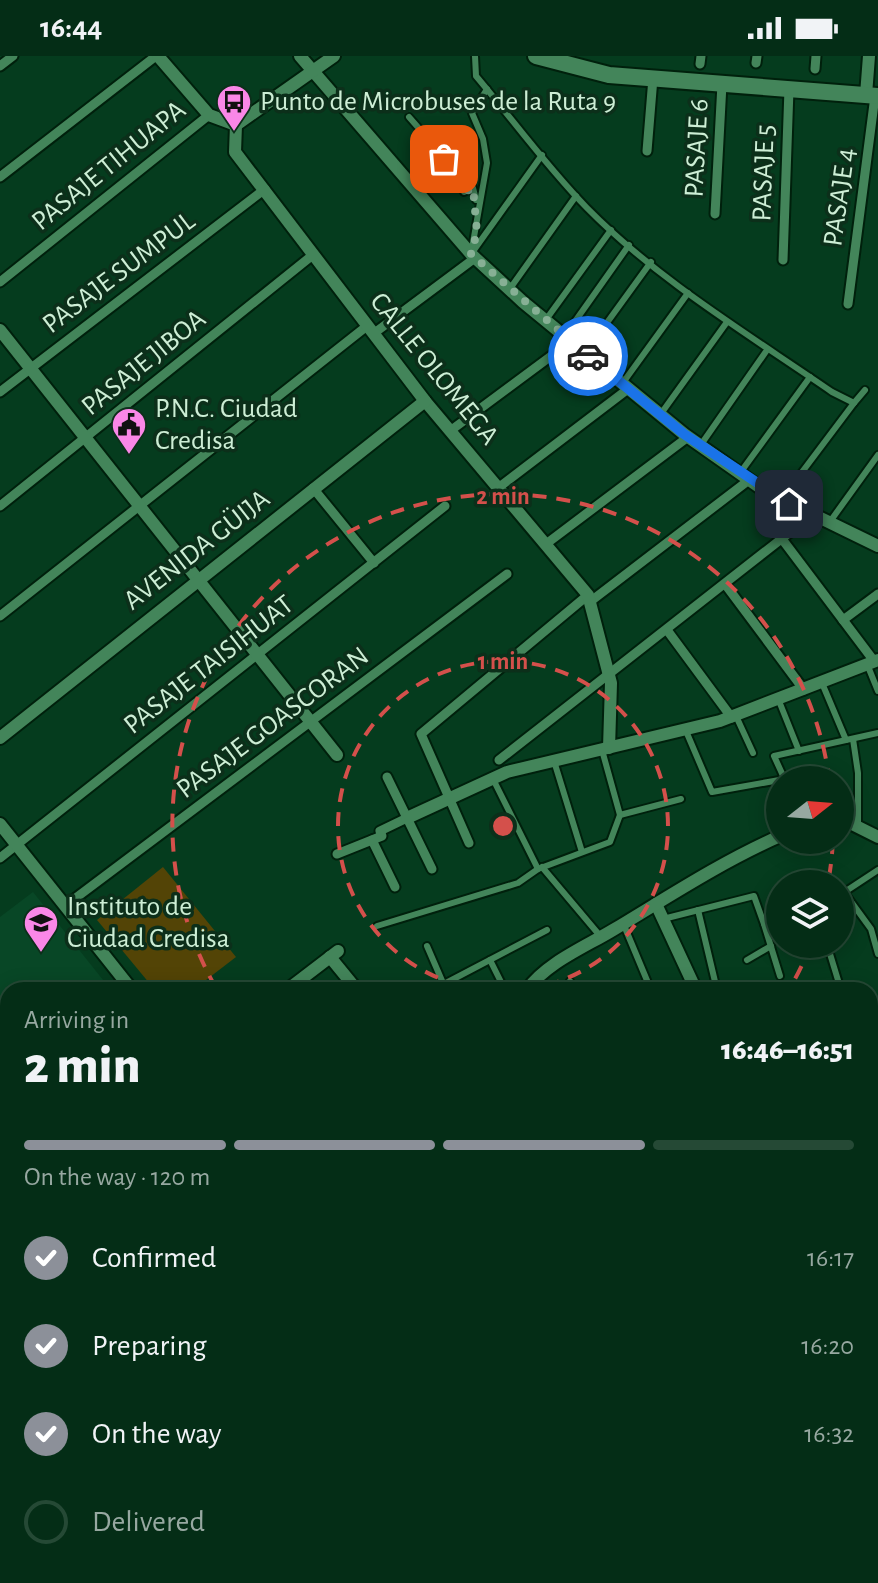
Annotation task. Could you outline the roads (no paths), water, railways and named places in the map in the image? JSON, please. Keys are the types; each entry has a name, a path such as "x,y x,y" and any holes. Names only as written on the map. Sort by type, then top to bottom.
{"street":[{"path":"0,66 13,56"},
{"path":"0,177 157,56 209,115 236,125 334,56"},
{"path":"300,56 473,256 545,321 700,446 781,500 877,544"},
{"path":"536,56 609,75 873,96 869,56"},
{"path":"815,69 816,56"},
{"path":"647,151 653,78"},
{"name":"PASAJE 6","path":"715,214 722,84"},
{"name":"PASAJE 5","path":"783,260 789,89"},
{"name":"PASAJE 4","path":"848,304 873,96"},
{"name":"PASAJE TIHUAPA","path":"0,282 209,115"},
{"name":"CALLE OLOMEGA","path":"236,125 235,151 425,401 589,598 609,676 606,749"},
{"name":"PASAJE SUMPUL","path":"0,392 265,189"},
{"name":"PASAJE JIBOA","path":"0,506 314,254"},
{"path":"0,616 370,330 473,256"},
{"path":"0,330 337,755"},
{"path":"450,431 567,339"},
{"path":"498,488 625,386"},
{"name":"AVENIDA GÜIJA","path":"0,738 425,401"},
{"path":"546,544 688,437"},
{"path":"469,843 421,734 745,476"},
{"path":"313,488 374,563"},
{"name":"PASAJE TAISIHUAT","path":"0,858 445,506"},
{"path":"499,760 812,515"},
{"path":"337,854 382,836 380,831 492,777 734,717 873,662 782,539"},
{"name":"PASAJE GOASCORAN","path":"65,906 507,574"},
{"path":"725,584 804,690"},
{"path":"843,620 878,594"},
{"path":"667,630 734,717"},
{"path":"387,777 432,869"},
{"path":"0,824 126,982"},
{"path":"372,840 395,887"},
{"path":"533,982 623,923 735,856 766,842"},
{"path":"656,904 692,982"},
{"path":"297,982 334,954 352,982"}],"lane":[{"path":"475,56 476,76 576,196 611,230 727,322 854,403"},
{"path":"477,203 485,181 487,163 483,139 472,113 487,89"},
{"path":"409,117 450,164 464,192 473,188 477,203 477,232 473,256"},
{"path":"473,256 542,155"},
{"path":"509,290 576,196"},
{"path":"545,321 611,230"},
{"path":"567,339 629,245"},
{"path":"585,353 651,262"},
{"path":"625,386 688,293"},
{"path":"660,415 727,322"},
{"path":"700,446 767,350"},
{"path":"745,476 810,377"},
{"path":"781,500 865,390"},
{"path":"829,523 878,455"},
{"path":"873,662 878,691"},
{"path":"822,683 849,740 871,830"},
{"path":"779,701 799,751"},
{"path":"734,717 753,753"},
{"path":"686,731 712,792 766,783"},
{"path":"779,766 774,756 878,733"},
{"path":"377,926 518,883 540,868 610,842 620,815 606,749"},
{"path":"554,761 582,852"},
{"path":"492,777 540,868 601,937"},
{"path":"620,815 681,799"},
{"path":"854,885 878,870"},
{"path":"663,919 754,896 766,930"},
{"path":"854,908 871,929 878,954"},
{"path":"698,910 715,982"},
{"path":"623,923 648,982"},
{"path":"453,982 547,930"},
{"path":"427,946 443,982"},
{"path":"747,960 766,949"},
{"path":"775,958 780,976"},
{"path":"831,958 839,982"},
{"path":"490,960 501,982"}],"place":[{"name":"Punto de Microbuses de la Ruta 9","path":"234,133"},
{"name":"P.N.C. Ciudad Credisa","path":"129,456"},
{"name":"Instituto de Ciudad Credisa","path":"41,954"}]}
